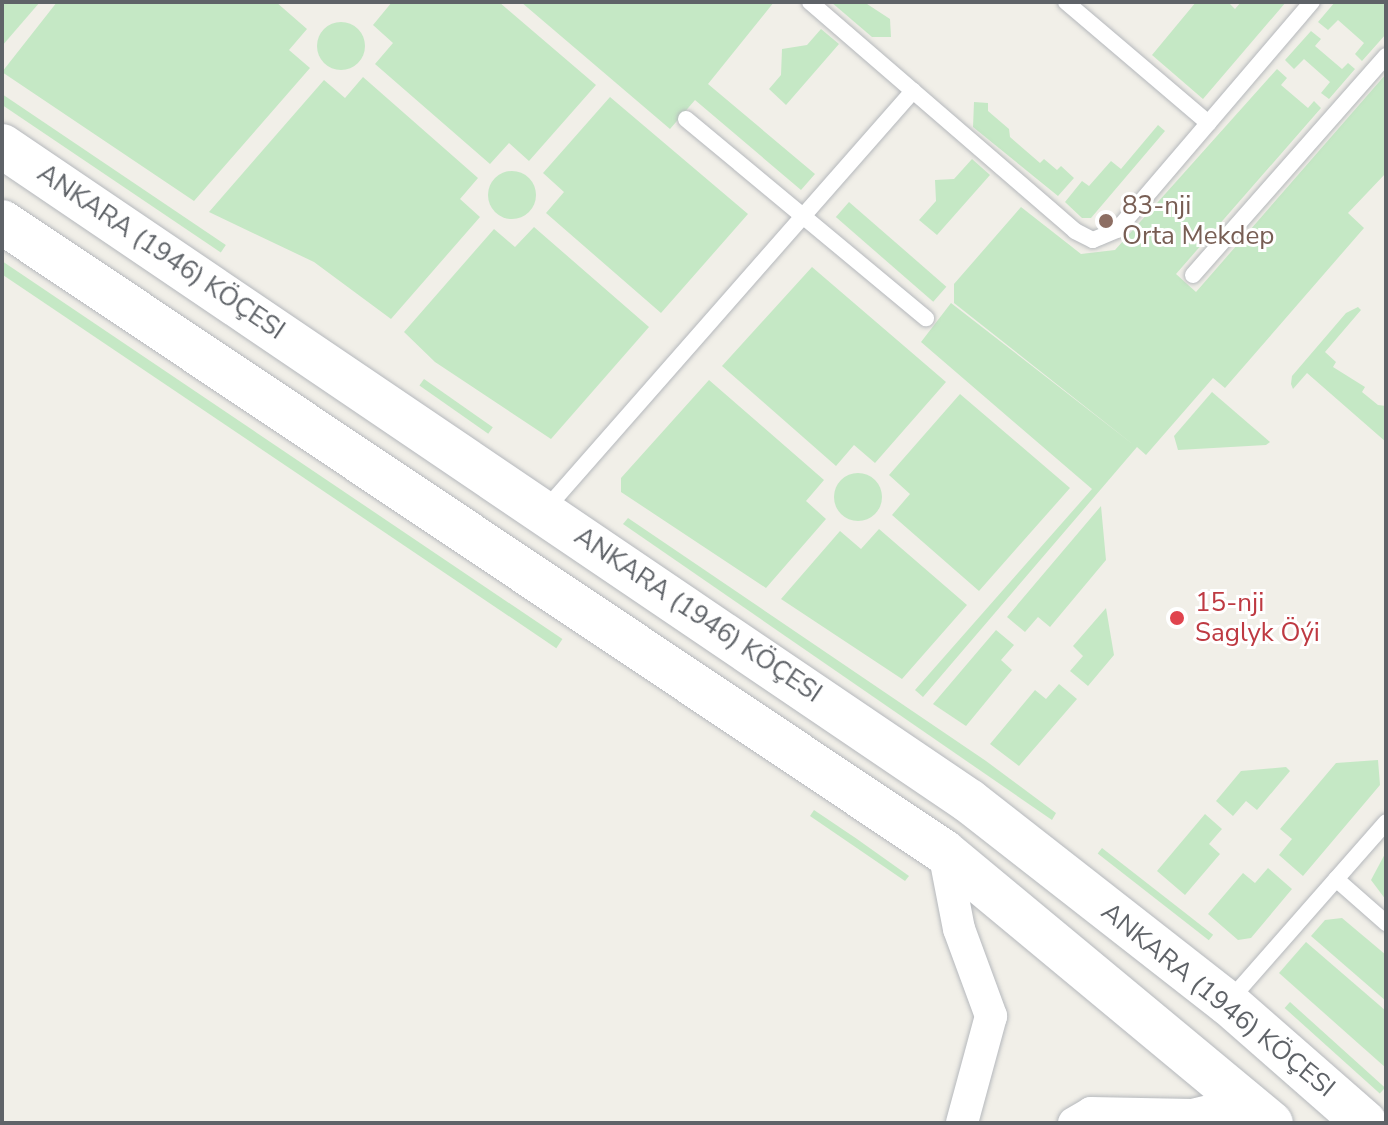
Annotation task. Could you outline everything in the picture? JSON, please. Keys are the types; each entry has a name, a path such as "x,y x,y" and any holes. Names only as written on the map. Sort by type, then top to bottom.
{"main road":[{"name":"ANKARA (1946) KÖÇESI","path":"2,146 545,510 969,801 1228,1003 1365,1123"},
{"path":"2,222 944,852 1259,1112"}],"street":[{"path":"944,852 959,929 991,1016 962,1123"},
{"path":"1074,1123 1091,1113 1192,1115 1259,1112"}],"lane":[{"path":"810,2 1084,239 1093,240 1117,230 1312,2"},
{"path":"1066,2 1208,123"},
{"path":"1193,275 1386,56"},
{"path":"545,510 801,214 913,91"},
{"path":"686,119 926,318"},
{"path":"1228,1003 1386,822"},
{"path":"1336,879 1386,923"}],"green space":[{"path":"2,2 40,2 2,46"},
{"path":"57,2 276,2 307,29 289,50 310,68 194,201 2,72"},
{"path":"392,2 499,2 596,85 529,161 509,143 490,164 375,64 393,43 373,25"},
{"path":"521,2 774,2 708,84 815,174 801,190 695,100 670,129"},
{"path":"831,2 864,2 890,19 891,37 872,37"},
{"path":"1196,2 1228,2 1235,9 1241,2 1286,2 1203,99 1152,55"},
{"path":"1335,2 1386,2 1386,34 1362,61 1355,54 1364,43 1338,20 1328,30 1318,22"},
{"path":"341,22 358,29 365,46 358,63 341,70 324,63 317,46 324,29"},
{"path":"821,29 839,44 786,105 769,89 781,75 782,49 807,45"},
{"path":"1311,31 1321,39 1315,46 1342,69 1348,63 1355,69 1329,99 1321,93 1330,82 1304,59 1294,69 1285,60"},
{"path":"1277,69 1287,78 1281,85 1308,108 1314,101 1321,108 1176,274 1196,292 1386,74 1386,173 1348,213 1364,228 1225,388 1213,378 1146,455 1137,447 923,697 915,690 1092,489 921,342 951,303 1135,446 954,303 954,284 1021,207 1081,254 1115,250"},
{"path":"363,77 478,178 460,199 480,217 391,319 314,262 209,212 324,80 345,98"},
{"path":"2,94 226,245 221,252 2,105"},
{"path":"610,97 748,214 661,313 546,213 564,192 543,173"},
{"path":"974,102 988,103 988,111 1009,129 1010,137 1040,163 1044,159 1057,170 1061,166 1074,178 1058,196 973,127"},
{"path":"1158,125 1165,131 1091,218 1082,218 1065,202 1082,181 1089,186 1111,161 1121,169"},
{"path":"972,159 990,175 937,235 919,220 936,201 935,180 954,179"},
{"path":"512,171 529,178 536,195 529,212 512,219 495,212 488,195 495,178"},
{"path":"849,202 946,287 933,302 836,217"},
{"path":"534,227 649,327 551,439 435,362 404,332 494,229 515,247"},
{"path":"2,261 562,639 556,648 2,274"},
{"path":"812,267 946,382 875,463 854,445 836,466 722,366"},
{"path":"1358,307 1361,310 1325,352 1336,362 1333,367 1365,387 1362,392 1378,405 1386,406 1386,442 1307,373 1293,389 1291,384 1292,376 1346,313"},
{"path":"424,379 493,427 488,434 419,386"},
{"path":"709,380 824,480 806,501 826,519 766,588 621,492 621,478"},
{"path":"1212,392 1270,442 1266,445 1178,450 1174,436"},
{"path":"960,394 1070,488 979,591 892,515 910,494 889,475"},
{"path":"858,473 875,480 882,497 875,514 858,521 841,514 834,497 841,480"},
{"path":"1101,506 1106,560 1050,627 1038,617 1025,632 1007,617"},
{"path":"628,518 986,761 1056,813 1052,820 623,524"},
{"path":"879,529 967,605 902,679 781,599 840,531 861,549"},
{"path":"1106,608 1114,655 1088,686 1070,671 1083,656 1073,646"},
{"path":"996,630 1014,645 1001,660 1012,670 966,726 933,704"},
{"path":"1059,684 1077,699 1019,766 990,744 1035,690 1046,699"},
{"path":"1378,760 1380,785 1303,876 1279,855 1292,839 1280,829 1336,763"},
{"path":"1286,767 1290,771 1257,810 1246,801 1233,816 1216,801 1241,771"},
{"path":"814,810 909,876 905,881 810,816"},
{"path":"1205,814 1222,829 1209,844 1220,854 1185,895 1157,871"},
{"path":"1102,848 1213,935 1209,940 1098,854"},
{"path":"1386,852 1386,900 1371,880"},
{"path":"1268,868 1292,889 1251,938 1238,940 1208,914 1243,873 1255,883"},
{"path":"1342,918 1386,955 1386,1001 1311,936 1325,920"},
{"path":"1306,942 1386,1011 1386,1068 1279,973"},
{"path":"1290,1002 1385,1088 1380,1094 1285,1008"}],"place":[{"name":"83-nji Orta Mekdep","path":"1106,221"},
{"name":"15-nji Saglyk Öýi","path":"1177,618"}]}
